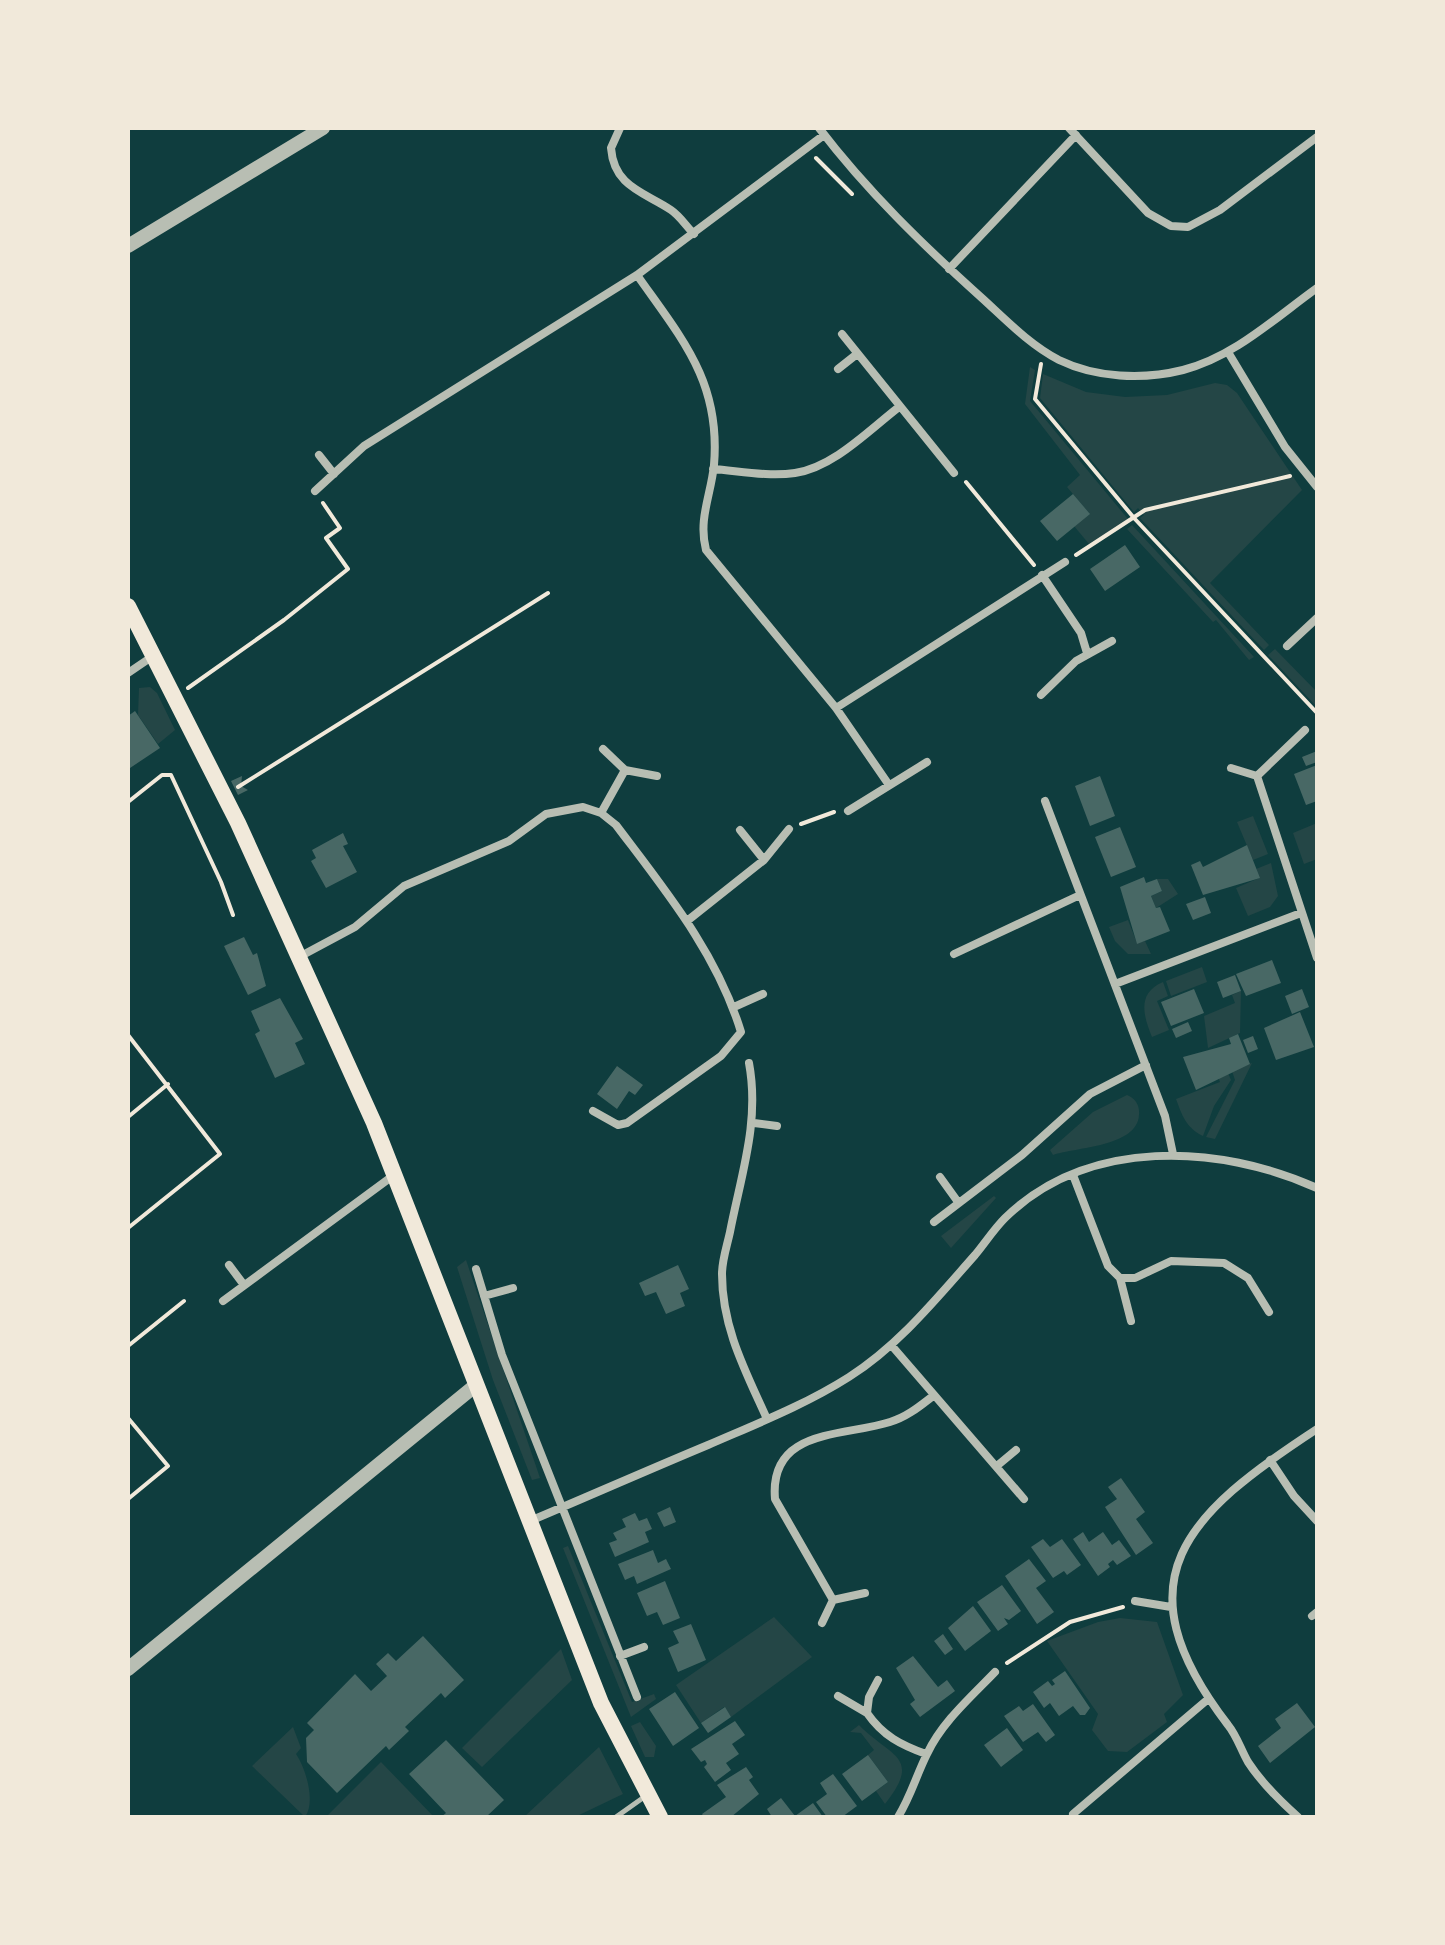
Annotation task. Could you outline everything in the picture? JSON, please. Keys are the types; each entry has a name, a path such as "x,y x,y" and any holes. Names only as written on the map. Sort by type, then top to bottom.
{"main road":[{"path":"128,606 176,697 299,957 394,1175 601,1703 660,1817"}],"street":[{"path":"128,246 323,128"},
{"path":"620,128 611,148 619,175 633,190 669,209 694,234"},
{"path":"315,491 364,446 399,422 637,275 694,234 822,131 873,194 949,269 1044,351 1080,368 1125,376 1185,370 1228,352 1317,288"},
{"path":"949,269 1072,131 1148,213 1171,226 1188,227 1203,222 1317,137"},
{"path":"637,275 692,354 706,383 715,435 713,469 703,511 706,550 836,708 889,785"},
{"path":"842,334 954,473"},
{"path":"1228,352 1285,447 1317,487"},
{"path":"838,369 857,354"},
{"path":"713,469 767,473 806,471 836,455 899,407"},
{"path":"319,455 334,474"},
{"path":"836,708 1065,562"},
{"path":"1042,575 1081,633 1087,653"},
{"path":"1287,646 1317,618"},
{"path":"1041,695 1087,653 1112,641"},
{"path":"128,673 154,656"},
{"path":"1257,776 1305,730"},
{"path":"603,749 625,770 657,776"},
{"path":"848,811 927,762"},
{"path":"1231,768 1257,776"},
{"path":"601,813 625,770"},
{"path":"1257,776 1317,958"},
{"path":"1045,801 1165,1116 1173,1154"},
{"path":"299,957 355,927 404,886 509,841 546,814 583,807 601,813 616,825 687,921 734,1007 741,1032 721,1056 627,1123 618,1125 593,1111"},
{"path":"687,921 764,860 789,829"},
{"path":"740,830 764,860"},
{"path":"954,954 1080,895"},
{"path":"1115,984 1301,913"},
{"path":"734,1007 763,994"},
{"path":"749,1063 755,1092 754,1123 722,1270 723,1304 730,1334 767,1419"},
{"path":"934,1222 1022,1155 1090,1094 1146,1065"},
{"path":"754,1123 777,1126"},
{"path":"529,1521 767,1419 827,1390 892,1346 1003,1220 1024,1201 1073,1175 1124,1160 1173,1154 1227,1158 1281,1172 1317,1188"},
{"path":"223,1301 394,1175"},
{"path":"1073,1175 1108,1266 1120,1278 1131,1321"},
{"path":"940,1177 958,1202"},
{"path":"1120,1278 1135,1278 1171,1261 1224,1263 1248,1278 1269,1312"},
{"path":"229,1265 244,1285"},
{"path":"476,1269 502,1355 637,1697"},
{"path":"484,1296 513,1288"},
{"path":"892,1346 933,1396 998,1465 1024,1499"},
{"path":"128,1669 476,1385"},
{"path":"833,1600 775,1499 774,1480 781,1463 792,1449 808,1440 888,1423 903,1417 933,1396"},
{"path":"1298,1817 1250,1764 1231,1728 1207,1700 1182,1654 1171,1607 1174,1576 1204,1515 1270,1460 1317,1429"},
{"path":"998,1465 1016,1450"},
{"path":"1270,1460 1294,1496 1317,1521"},
{"path":"833,1600 865,1593"},
{"path":"822,1623 833,1600"},
{"path":"1135,1601 1171,1607"},
{"path":"620,1656 644,1647"},
{"path":"898,1817 914,1792 926,1754 944,1727 995,1672"},
{"path":"867,1713 869,1697 878,1680"},
{"path":"838,1696 867,1713 879,1730 896,1743 926,1754"},
{"path":"1073,1814 1207,1700"}],"lane":[{"path":"616,1817 648,1795"}],"path":[{"path":"1044,351 1035,399 1134,518 1317,713"},
{"path":"1065,562 1145,510 1304,472"},
{"path":"954,473 967,483 1042,575"},
{"path":"176,697 284,620 348,569 326,538 340,528 315,491"},
{"path":"241,786 548,593"},
{"path":"128,802 162,775 171,775 233,915"},
{"path":"789,829 841,809 844,814 848,811"},
{"path":"128,1035 220,1154 128,1228"},
{"path":"128,1117 168,1084"},
{"path":"128,1346 184,1301"},
{"path":"128,1418 168,1466 128,1499"},
{"path":"995,1672 1053,1630 1135,1601"}],"shaded area":[{"path":"1030,367 1035,370 1030,401 1128,519 1089,544 1074,526 1089,513 1067,487 1080,475 1025,404"},
{"path":"1043,374 1086,392 1125,397 1167,395 1215,383 1227,385 1237,393 1302,490 1210,583 1269,645 1264,650 1140,518 1144,515 1138,508 1134,512 1040,398"},
{"path":"1132,525 1254,657 1249,660 1216,620 1213,622 1127,529"},
{"path":"1275,649 1317,692 1317,707 1268,655"},
{"path":"150,687 157,693 175,730 158,744 138,715 139,688"},
{"path":"1253,816 1268,854 1253,860 1237,822"},
{"path":"1317,823 1317,859 1304,864 1293,833"},
{"path":"1271,863 1278,896 1270,907 1248,916 1236,888 1259,878 1256,869"},
{"path":"1157,879 1168,879 1178,894 1156,908 1151,896 1162,891"},
{"path":"1128,920 1137,943 1145,941 1151,954 1128,954 1115,941 1109,927"},
{"path":"1202,967 1207,982 1171,996 1166,981"},
{"path":"1163,982 1168,996 1157,1001 1169,1030 1152,1037 1144,1005 1149,992"},
{"path":"1241,991 1240,1033 1208,1048 1204,1016 1235,1003 1232,995"},
{"path":"1252,1063 1215,1139 1206,1137 1235,1080 1232,1071"},
{"path":"1228,1073 1231,1080 1214,1106 1203,1136 1189,1125 1176,1099 1220,1082 1218,1077"},
{"path":"1127,1095 1136,1102 1139,1111 1136,1126 1128,1134 1104,1144 1053,1155 1050,1150 1093,1112"},
{"path":"994,1196 996,1198 951,1248 941,1236"},
{"path":"466,1260 540,1478 532,1480 493,1380 457,1267"},
{"path":"568,1546 632,1702 654,1694 656,1699 631,1717 563,1548"},
{"path":"774,1617 812,1657 731,1717 724,1707 701,1723 676,1685"},
{"path":"1120,1618 1157,1622 1183,1695 1164,1714 1167,1722 1127,1752 1108,1751 1092,1730 1098,1714 1047,1641 1098,1622"},
{"path":"561,1649 572,1680 482,1767 462,1748"},
{"path":"640,1722 656,1746 654,1757 645,1757 631,1726"},
{"path":"859,1725 891,1751 902,1766 896,1788 885,1804 876,1791 888,1782 868,1755 874,1750 861,1733 850,1732"},
{"path":"293,1727 301,1748 296,1754 310,1794 305,1817 252,1766"},
{"path":"599,1747 623,1794 575,1817 524,1817"},
{"path":"381,1762 434,1817 326,1817"}],"building":[{"path":"1073,494 1090,514 1057,541 1040,521"},
{"path":"1125,545 1140,567 1105,591 1090,569"},
{"path":"135,711 160,748 130,768 128,716"},
{"path":"1317,751 1317,762 1306,766 1302,757"},
{"path":"1317,765 1317,801 1306,805 1294,774"},
{"path":"242,776 241,786 248,790 238,795 231,781"},
{"path":"1100,776 1115,816 1090,826 1075,786"},
{"path":"1120,827 1136,867 1111,877 1095,837"},
{"path":"343,833 348,844 343,846 357,872 326,888 311,861 316,858 312,850"},
{"path":"1247,845 1260,878 1203,895 1191,865 1200,861 1203,867"},
{"path":"1144,877 1146,883 1157,879 1162,891 1151,896 1156,908 1160,907 1170,931 1137,944 1120,887"},
{"path":"1205,897 1211,913 1193,920 1186,904"},
{"path":"244,937 253,955 257,953 266,986 248,995 224,946"},
{"path":"1272,960 1281,983 1246,996 1236,974"},
{"path":"1235,975 1241,991 1223,998 1217,982"},
{"path":"1194,989 1204,1013 1171,1026 1161,1002"},
{"path":"1302,989 1309,1007 1292,1014 1285,996"},
{"path":"280,998 303,1039 295,1043 305,1064 275,1078 255,1034 260,1031 251,1011"},
{"path":"1300,1012 1314,1047 1276,1060 1264,1028"},
{"path":"1188,1022 1192,1031 1176,1038 1172,1029"},
{"path":"1238,1034 1250,1064 1196,1090 1183,1057 1231,1044 1229,1038"},
{"path":"1253,1036 1258,1049 1248,1053 1243,1040"},
{"path":"617,1066 643,1085 635,1095 629,1091 617,1109 597,1094"},
{"path":"678,1265 689,1289 680,1293 685,1306 666,1314 656,1292 645,1296 639,1283"},
{"path":"1121,1478 1145,1512 1136,1519 1153,1543 1136,1555 1105,1507 1117,1499 1108,1487"},
{"path":"670,1507 676,1522 664,1527 657,1513"},
{"path":"635,1513 639,1521 647,1518 652,1529 645,1532 649,1542 615,1557 609,1543 617,1540 613,1533 626,1527 622,1519"},
{"path":"1083,1532 1089,1542 1103,1532 1112,1545 1119,1540 1131,1556 1117,1565 1113,1560 1108,1564 1110,1567 1098,1576 1073,1539"},
{"path":"1043,1539 1050,1547 1062,1539 1081,1565 1067,1575 1064,1571 1053,1578 1031,1547"},
{"path":"653,1550 658,1563 666,1559 671,1569 637,1584 634,1576 625,1580 618,1564"},
{"path":"1029,1559 1046,1581 1036,1588 1054,1612 1037,1624 1005,1576"},
{"path":"665,1581 680,1618 663,1625 657,1612 647,1616 637,1593"},
{"path":"1002,1585 1021,1611 1009,1620 1004,1618 1008,1624 998,1631 977,1602"},
{"path":"973,1606 991,1631 965,1651 948,1628"},
{"path":"691,1624 706,1660 678,1672 668,1648 679,1643 673,1631"},
{"path":"943,1634 953,1649 945,1655 934,1641"},
{"path":"423,1636 464,1680 445,1698 441,1693 405,1727 409,1731 389,1750 386,1746 337,1793 307,1762 306,1738 314,1730 307,1723 355,1674 371,1691 387,1676 376,1664 388,1653 396,1661"},
{"path":"913,1656 938,1687 947,1680 955,1691 920,1717 910,1704 915,1700 896,1668"},
{"path":"1065,1671 1090,1708 1085,1715 1080,1715 1073,1706 1059,1716 1050,1703 1044,1708 1033,1692 1048,1681 1052,1686 1055,1684 1052,1680"},
{"path":"675,1692 699,1728 673,1746 649,1709"},
{"path":"1297,1703 1315,1727 1270,1763 1258,1746 1281,1728 1275,1719"},
{"path":"1033,1704 1055,1735 1046,1742 1038,1732 1023,1742 1004,1716 1019,1706 1023,1711"},
{"path":"725,1707 731,1717 708,1733 701,1723"},
{"path":"735,1721 745,1735 732,1744 739,1754 726,1763 731,1770 715,1782 704,1767 707,1764 705,1760 701,1762 691,1749"},
{"path":"1007,1728 1023,1750 1001,1767 984,1745"},
{"path":"446,1740 504,1800 486,1817 441,1817 446,1813 409,1774"},
{"path":"868,1755 888,1782 862,1801 842,1774"},
{"path":"746,1767 753,1777 749,1780 759,1794 731,1817 704,1817 702,1814 726,1797 717,1785"},
{"path":"833,1774 857,1806 842,1817 827,1817 816,1802 827,1794 820,1783"},
{"path":"781,1798 795,1816 813,1803 823,1817 772,1817 767,1809"}]}
